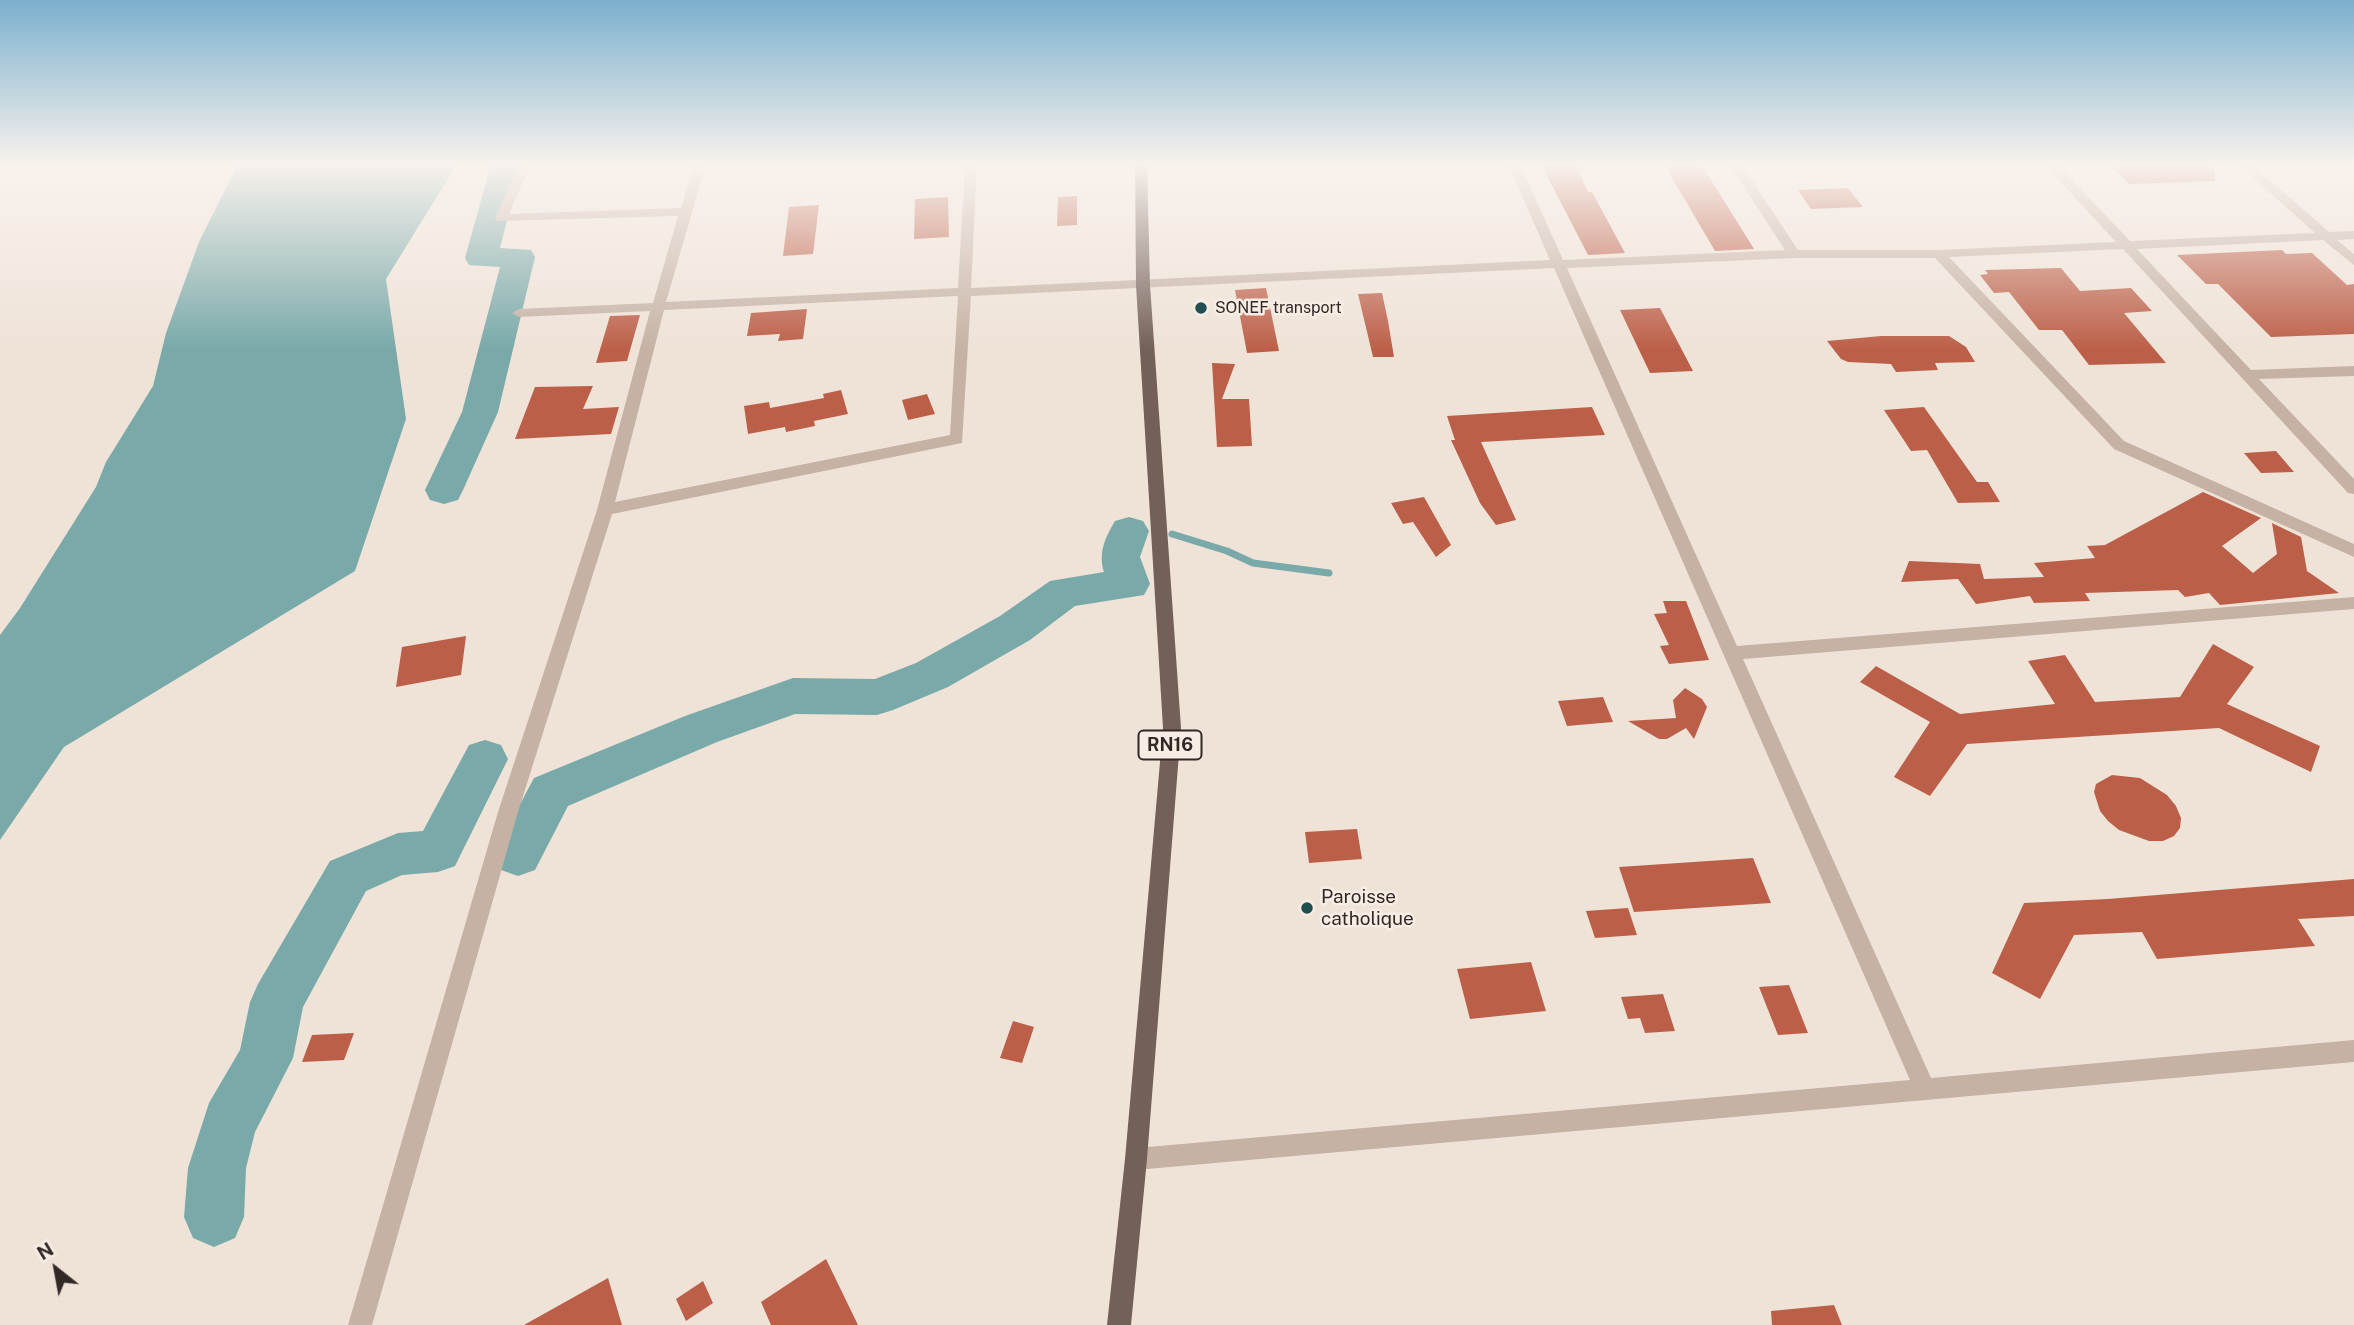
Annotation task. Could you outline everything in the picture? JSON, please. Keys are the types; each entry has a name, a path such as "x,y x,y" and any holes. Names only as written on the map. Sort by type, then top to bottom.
{"main road":[{"name":"RN16","path":"1119,1325 1136,1159 1172,728 1143,285 1142,226"}],"street":[{"path":"360,1325 530,742 605,510 681,226"},
{"path":"605,510 957,439 969,226"},
{"path":"1541,226 1925,1089"},
{"path":"1776,226 1794,254"},
{"path":"2110,226 2354,489"},
{"path":"2313,226 2354,261"},
{"path":"519,313 1558,264 1794,254 1939,254 2354,235"},
{"path":"1939,254 2119,445 2354,551"},
{"path":"2247,375 2354,370"},
{"path":"1731,653 2354,603"},
{"path":"1136,1159 2354,1051"}],"water":[{"path":"207,226 419,226 386,279 406,419 355,571 64,747 0,840 0,635 96,487 106,462 153,386 166,333"}],"building":[{"path":"787,226 816,226 813,254 783,256"},
{"path":"914,226 949,226 949,237 914,239"},
{"path":"1573,226 1610,226 1625,253 1588,255"},
{"path":"1700,226 1740,226 1754,249 1715,251"},
{"path":"2282,250 2286,254 2312,253 2347,285 2354,284 2354,334 2271,337 2218,284 2206,284 2177,255"},
{"path":"2061,268 2080,291 2131,288 2152,311 2124,313 2166,363 2089,365 2062,330 2039,330 2009,292 1994,293 1980,275 1988,274 1985,270"},
{"path":"1266,288 1279,351 1247,353 1235,290"},
{"path":"1382,293 1394,357 1373,357 1358,294"},
{"path":"1660,308 1693,371 1650,373 1620,310"},
{"path":"807,309 803,339 778,341 780,334 747,336 751,313"},
{"path":"640,315 627,361 596,363 610,316"},
{"path":"1881,336 1949,336 1966,347 1975,362 1935,363 1938,370 1896,372 1891,364 1848,362 1841,359 1827,341"},
{"path":"1212,363 1235,364 1222,399 1249,399 1252,446 1217,447"},
{"path":"593,386 583,409 619,407 611,434 515,439 535,387"},
{"path":"841,390 848,414 814,421 815,426 786,432 785,427 748,434 744,406 769,402 770,408 824,398 823,394"},
{"path":"927,394 935,414 908,420 902,400"},
{"path":"1592,407 1605,435 1481,442 1516,520 1496,525 1480,503 1451,440 1455,440 1447,416"},
{"path":"1924,407 1977,482 1988,482 2000,502 1958,503 1927,450 1911,451 1884,410"},
{"path":"2276,451 2294,472 2261,473 2244,453"},
{"path":"2203,492 2261,518 2222,546 2253,573 2277,554 2272,523 2301,537 2307,571 2339,593 2220,605 2209,593 2185,597 2178,590 2085,593 2090,601 2034,603 2030,596 1976,604 1958,579 1901,582 1909,561 1980,564 1984,579 2044,577 2034,563 2095,558 2087,546 2105,545"},
{"path":"1424,497 1451,545 1436,557 1413,522 1403,524 1391,503"},
{"path":"1663,601 1686,601 1709,660 1669,664 1660,646 1669,645 1654,614 1667,613"},
{"path":"466,636 461,675 396,687 402,647"},
{"path":"2213,644 2254,667 2227,704 2320,746 2311,772 2219,728 1967,744 1930,796 1894,777 1930,722 1860,682 1876,666 1960,714 2055,704 2028,661 2065,655 2095,702 2180,697"},
{"path":"1685,688 1702,699 1707,707 1694,739 1686,728 1667,739 1659,739 1628,721 1676,718 1673,700"},
{"path":"1603,697 1613,722 1567,726 1558,701"},
{"path":"2112,775 2140,778 2167,795 2181,818 2180,828 2174,836 2163,841 2149,841 2119,830 2108,821 2100,811 2094,792 2096,784"},
{"path":"1357,829 1362,859 1309,863 1305,832"},
{"path":"1753,858 1771,903 1634,912 1619,867"},
{"path":"2354,879 2354,916 2298,919 2315,946 2157,959 2142,932 2074,935 2040,999 1992,973 2024,903 2108,899"},
{"path":"1628,908 1637,935 1595,938 1586,911"},
{"path":"1531,962 1546,1011 1470,1019 1457,969"},
{"path":"1789,985 1808,1033 1778,1035 1759,987"},
{"path":"1663,994 1675,1031 1645,1033 1640,1018 1628,1019 1621,997"},
{"path":"1013,1021 1034,1027 1022,1063 1000,1058"},
{"path":"354,1033 344,1060 302,1062 312,1035"},
{"path":"826,1259 858,1325 771,1325 761,1302"},
{"path":"608,1278 622,1325 524,1325"},
{"path":"703,1281 713,1303 686,1321 676,1299"},
{"path":"1834,1305 1842,1325 1772,1325 1771,1311"}],"waterway":[{"path":"444,490 480,412 519,257 481,258 490,226"},
{"path":"518,855 551,792 701,729 793,696 877,697 932,675 1015,628 1065,592 1129,584 1120,557 1129,531"},
{"path":"1172,534 1227,551 1253,563 1329,573"},
{"path":"214,1217 217,1168 229,1123 266,1058 277,1002 348,876 398,854 438,851 485,759"}],"place":[{"name":"SONEF transport","path":"1201,308"},
{"name":"Paroisse catholique","path":"1307,908"}]}
